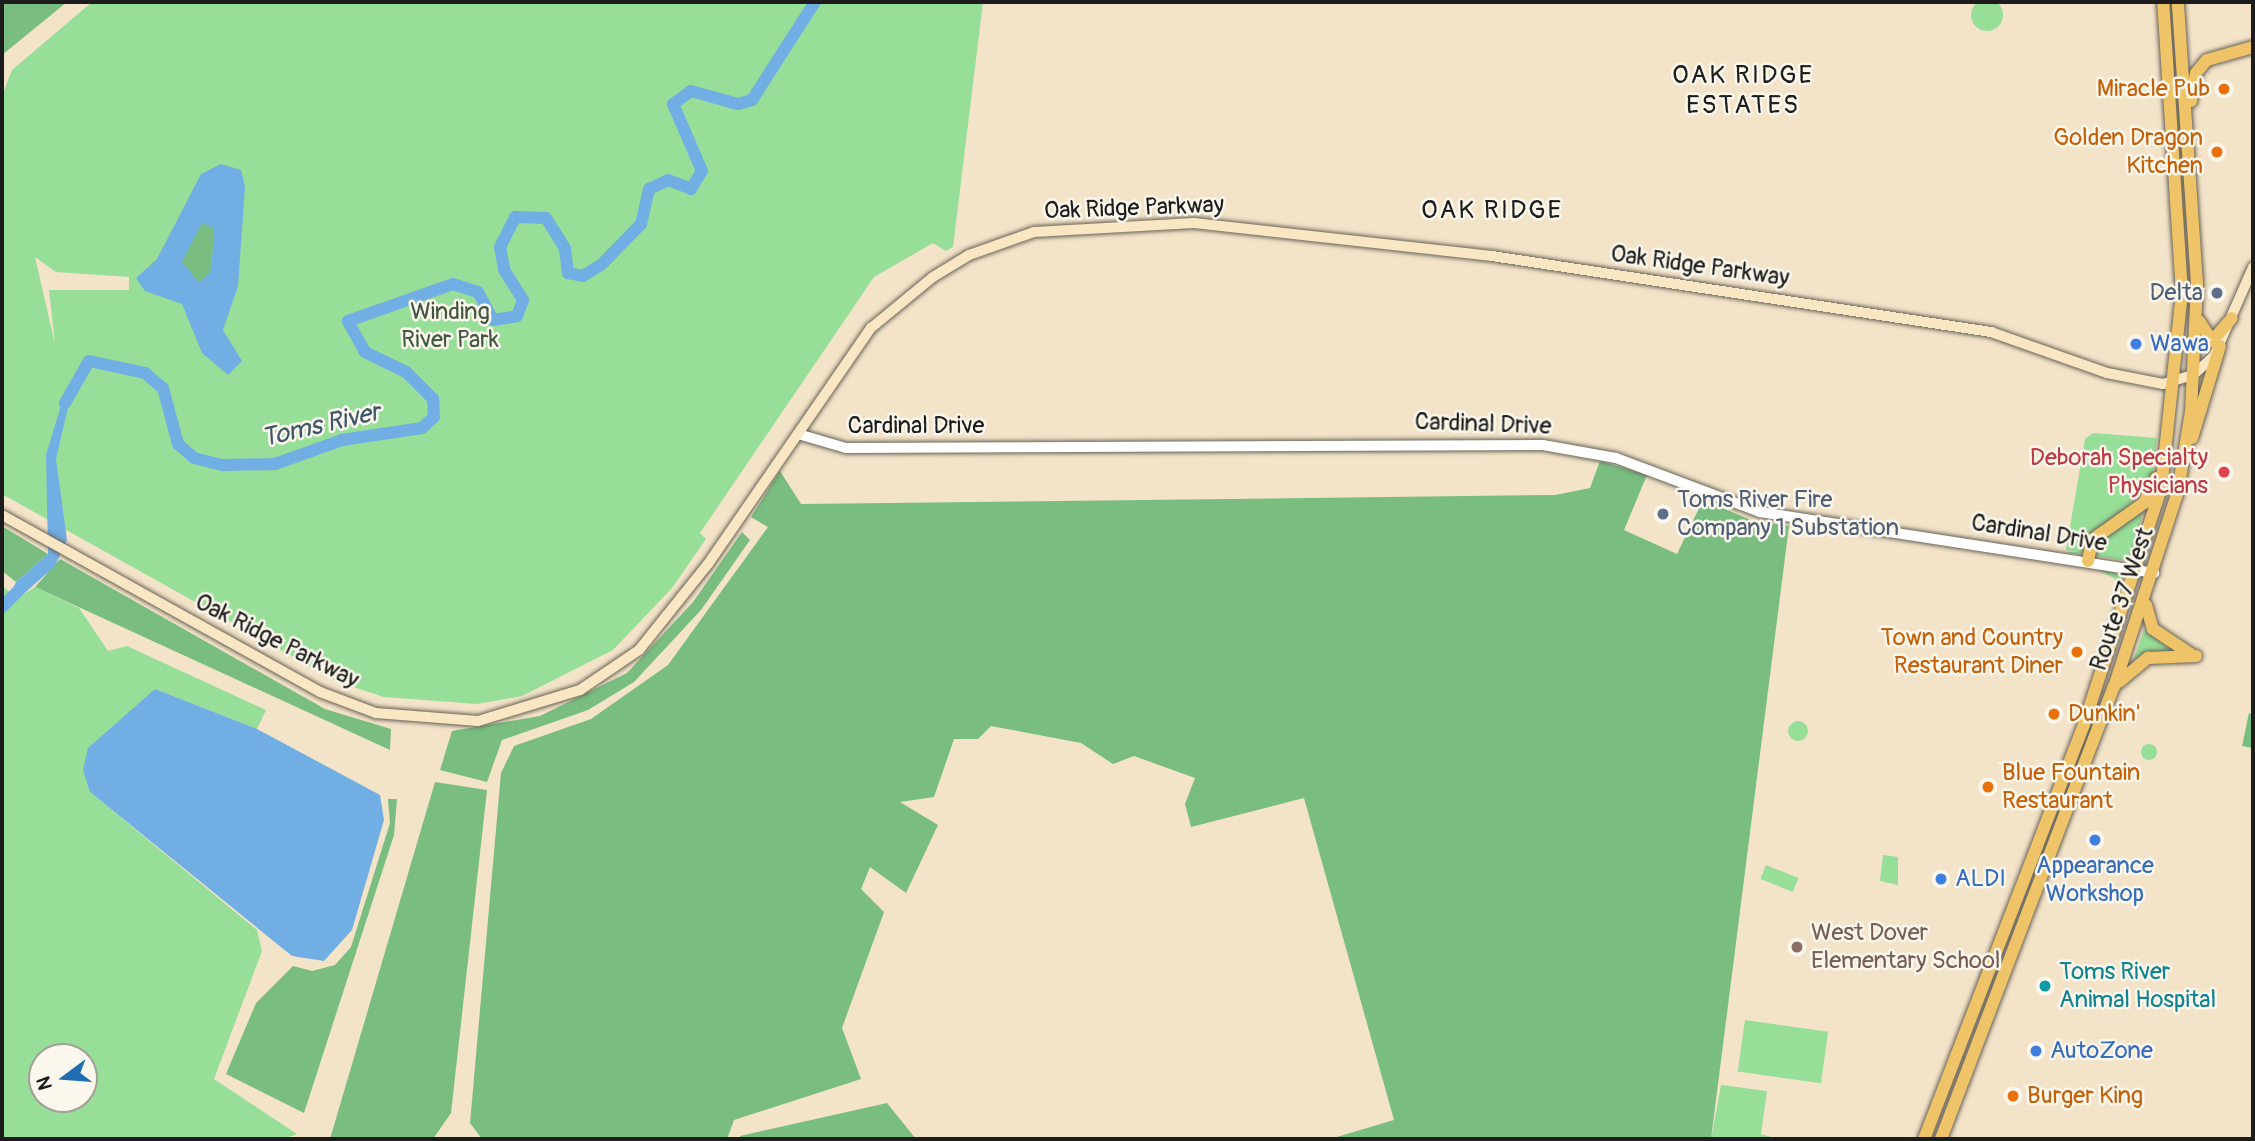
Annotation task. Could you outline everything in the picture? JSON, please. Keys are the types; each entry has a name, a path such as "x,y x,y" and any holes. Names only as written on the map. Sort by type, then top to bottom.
{"highway":[{"name":"Route 37 West","path":"1924,1139 2139,569 2169,442 2177,382 2182,286 2163,2"},
{"name":"Route 37 West","path":"1941,1139 2147,595 2184,454 2197,311 2178,2"},
{"path":"2188,133 2196,73 2218,52 2253,47"},
{"path":"2197,311 2207,340 2232,318"},
{"path":"2184,454 2220,346"},
{"path":"2088,561 2092,540 2148,500 2169,442"},
{"path":"2114,687 2148,658 2196,656 2148,624 2147,595"}],"main road":[{"name":"Oak Ridge Parkway","path":"2,515 320,692 376,713 416,720 502,718 580,690 639,650 666,622 872,328 922,284 1004,240 1103,225 1269,229 1492,256 1991,332 2107,373 2177,382"},
{"path":"2177,382 2193,375 2220,346 2253,267"}],"street":[{"name":"Cardinal Drive","path":"798,434 846,448 1543,445 1616,458 1760,512 2154,573"}],"green space":[{"path":"1987,-1 1999,3 2003,15 1999,27 1987,31 1975,27 1971,15 1975,3"},
{"path":"2,2 67,2 2,55"},
{"name":"Winding River Park","path":"92,2 983,2 953,247 946,251 933,243 874,277 700,533 706,539 672,588 613,650 522,696 477,704 384,697 338,682 2,494 2,96 12,70","holes":["35,257 56,272 129,277 129,290 49,290 55,344"]},
{"path":"202,223 214,228 213,249 210,273 199,282 182,262"},
{"path":"2093,433 2157,438 2152,482 2084,552 2078,554 2065,552 2078,552 2066,550 2085,439"},
{"path":"1600,461 1647,475 1624,530 1677,554 1703,500 1751,520 1789,526 1711,1139 1330,1139 1394,1120 1304,798 1191,827 1185,804 1195,778 1134,756 1113,764 1081,743 991,726 978,739 954,739 934,797 900,802 938,825 906,893 870,867 861,889 884,912 842,1028 861,1079 734,1120 727,1139 482,1139 470,1123 501,773 514,746 591,719 668,665 768,527 751,517 780,471 801,504 1555,495 1590,488"},
{"path":"2143,510 2132,562 2097,556 2093,545"},
{"path":"2,526 48,554 16,582 2,571"},
{"path":"742,532 750,540 701,610 634,682 588,710 502,740 487,782 440,770 452,731 540,716 627,673 693,602"},
{"path":"60,559 325,709 391,729 390,750 35,587"},
{"path":"2097,570 2123,575 2122,593 2114,578"},
{"path":"2,586 18,598 35,587 79,608 108,651 127,646 266,710 257,729 155,689 90,792 257,930 262,951 214,1079 297,1134 284,1139 2,1139"},
{"path":"2144,630 2170,649 2170,652 2134,659"},
{"path":"2249,713 2253,714 2253,748 2242,746"},
{"path":"1798,721 1805,724 1808,731 1805,738 1798,741 1791,738 1788,731 1791,724"},
{"path":"2149,744 2155,746 2155,758 2149,760 2143,758 2141,752 2143,746"},
{"path":"435,782 487,790 451,1113 433,1139 330,1139"},
{"path":"388,799 397,799 394,835 304,1113 226,1074 256,1003 293,966 312,971 335,965 351,947 390,823"},
{"path":"1883,855 1898,857 1898,885 1880,881"},
{"path":"1766,865 1798,878 1793,892 1760,879"},
{"path":"1745,1020 1828,1032 1821,1083 1738,1071"},
{"path":"1721,1085 1767,1091 1761,1134 1778,1139 1711,1139"},
{"path":"887,1103 916,1139 741,1139 740,1136"}],"water":[{"path":"221,164 241,170 245,187 238,286 223,330 242,361 228,375 202,353 182,304 145,291 136,278 157,259 201,174","holes":["202,223 213,228 210,273 199,282 182,262"]},
{"path":"66,389 72,390 56,459 67,540 55,566 18,599 11,593 16,582 48,554 46,455"},
{"path":"155,689 257,729 380,795 384,820 352,930 324,961 292,956 90,792 83,770 88,748"}],"waterway":[{"name":"Toms River","path":"65,403 89,361 145,373 163,388 178,444 194,458 223,465 275,464 342,440 422,428 434,417 433,399 406,372 365,352 348,321 453,284 478,292 493,320 517,316 523,300 504,269 500,247 515,217 546,218 565,249 568,273 583,276 602,264 641,224 649,189 668,180 691,189 702,171 673,104 691,91 738,104 752,100 815,2"},
{"name":"Toms River","path":"2,607 24,585"}],"place":[{"name":"Miracle Pub","path":"2224,89"},
{"name":"Golden Dragon Kitchen","path":"2217,152"},
{"name":"Delta","path":"2217,293"},
{"name":"Wawa","path":"2136,344"},
{"name":"Deborah Specialty Physicians","path":"2224,472"},
{"name":"Toms River Fire Company 1 Substation","path":"1663,514"},
{"name":"Town and Country Restaurant Diner","path":"2077,652"},
{"name":"Dunkin'","path":"2054,714"},
{"name":"Blue Fountain Restaurant","path":"1988,787"},
{"name":"Appearance Workshop","path":"2095,840"},
{"name":"ALDI","path":"1941,879"},
{"name":"West Dover Elementary School","path":"1797,947"},
{"name":"Toms River Animal Hospital","path":"2045,986"},
{"name":"AutoZone","path":"2036,1051"},
{"name":"Burger King","path":"2013,1096"}],"district":[{"name":"OAK RIDGE ESTATES","path":"1743,91"},
{"name":"OAK RIDGE","path":"1492,211"}]}
